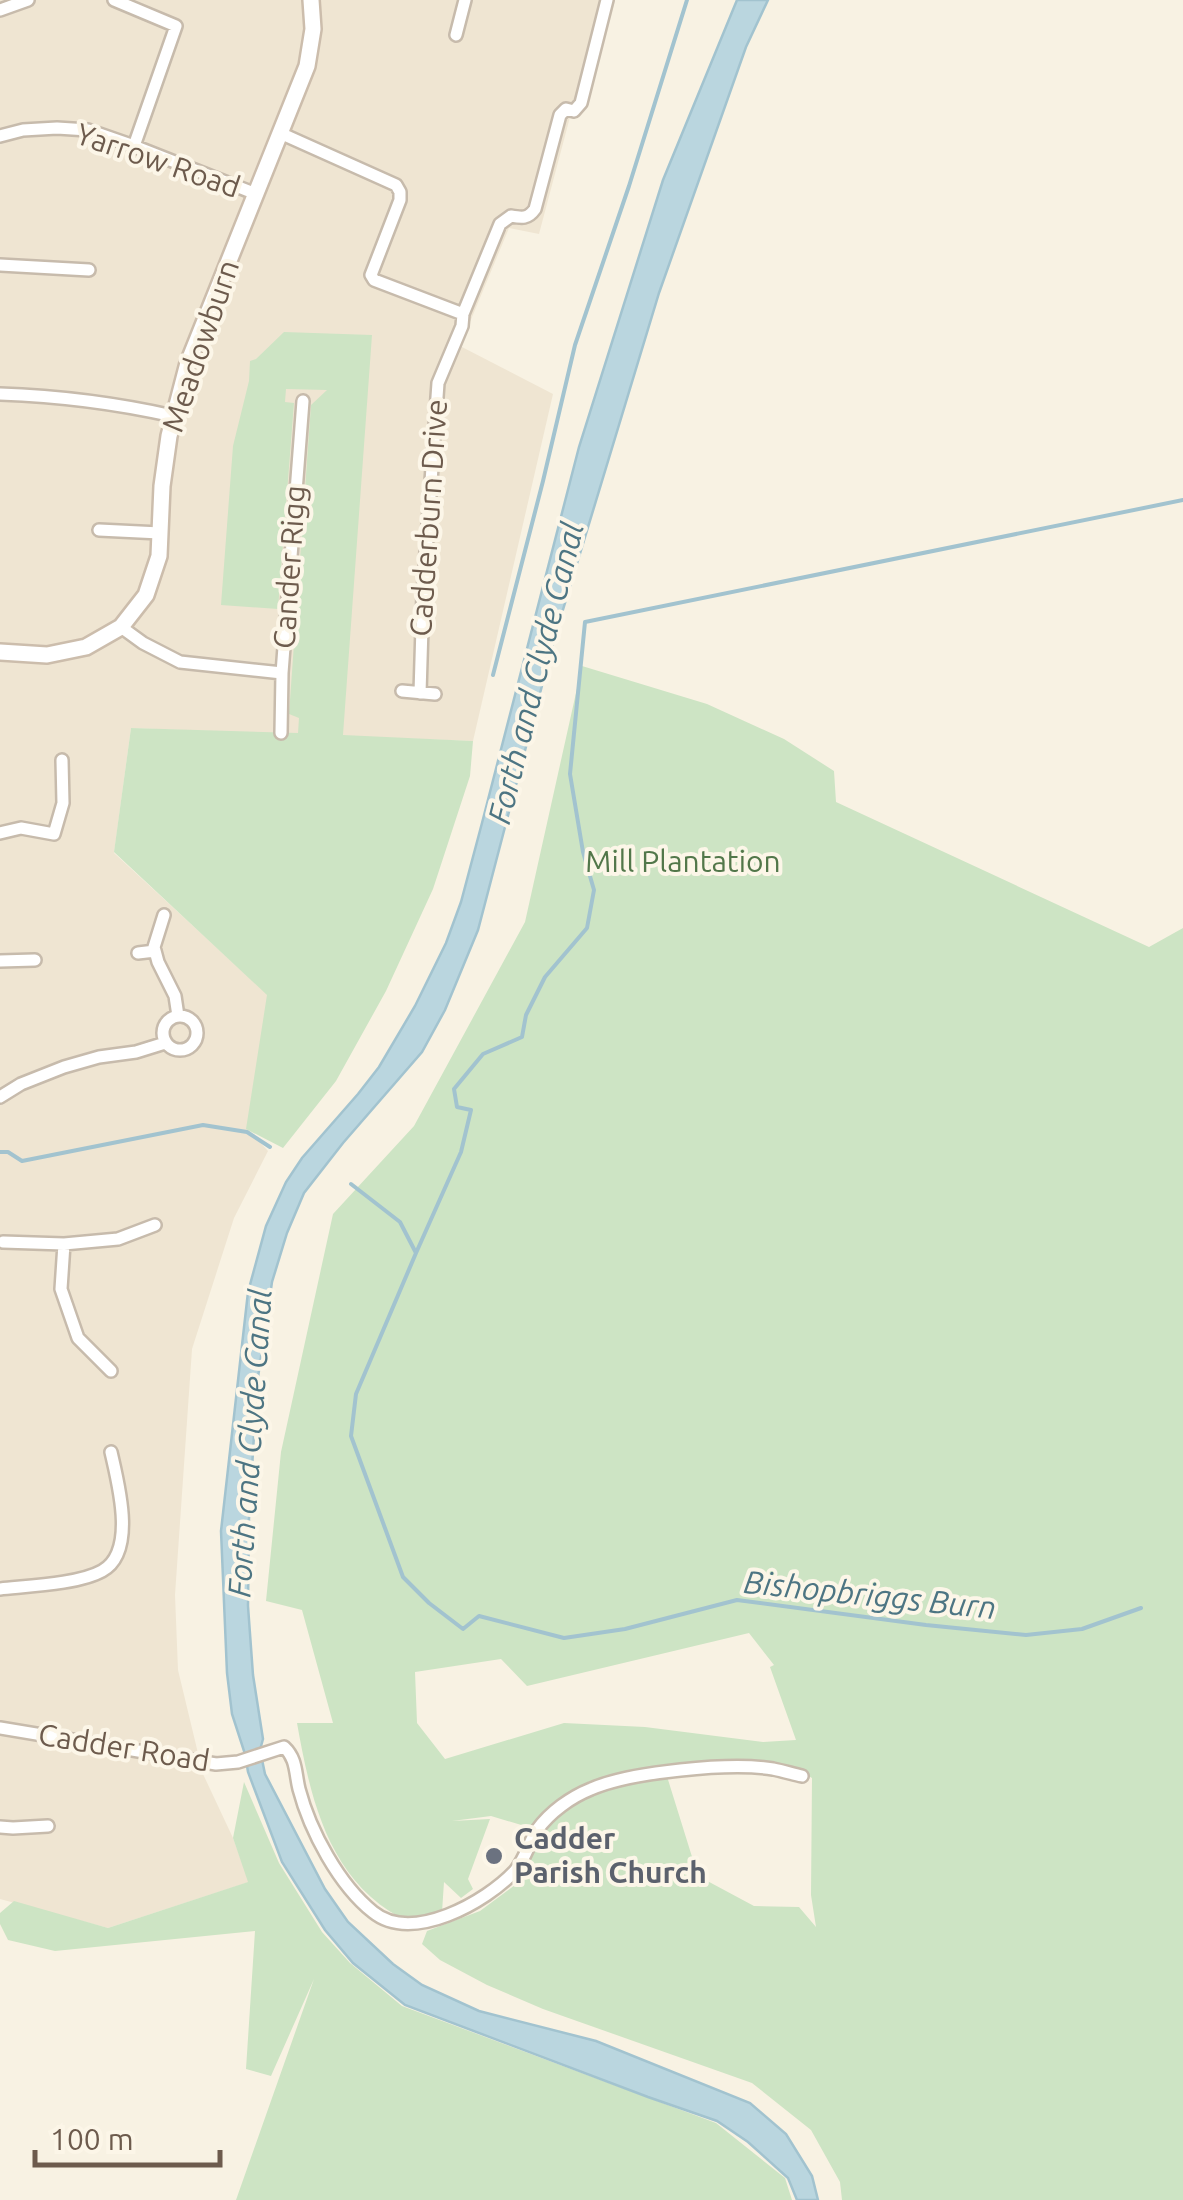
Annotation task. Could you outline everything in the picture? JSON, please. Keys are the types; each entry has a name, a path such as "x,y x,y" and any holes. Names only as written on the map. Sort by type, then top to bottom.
{"street":[{"path":"0,10 28,0"},
{"path":"114,0 176,26 134,146"},
{"name":"Meadowburn","path":"0,652 46,654 73,651 98,642 121,626 139,606 152,582 159,556 162,486 173,416 206,317 310,54 311,0"},
{"path":"456,35 465,0"},
{"name":"Cadderburn Drive","path":"420,693 438,383 500,224 511,216 523,218 535,209 560,115 566,109 574,111 581,103 607,0"},
{"name":"Yarrow Road","path":"0,136 23,130 88,130 256,194"},
{"path":"280,133 396,185 400,200 371,271 372,278 463,314"},
{"path":"0,264 90,270"},
{"path":"0,394 121,404 173,416"},
{"name":"Cander Rigg","path":"281,733 302,401"},
{"path":"98,530 160,533"},
{"path":"121,626 180,662 282,673"},
{"path":"402,691 435,694"},
{"path":"0,834 20,828 54,834 63,803 62,760"},
{"path":"164,915 155,951 175,996 178,1016"},
{"path":"138,953 155,951"},
{"path":"0,962 35,960"},
{"path":"178,1016 194,1024 197,1035 186,1050 180,1051 165,1043 162,1033 165,1024 178,1016"},
{"path":"0,1097 64,1067 165,1043"},
{"path":"1,1242 64,1244 118,1239 155,1225"},
{"path":"64,1244 61,1289 78,1338 110,1371"},
{"path":"0,1589 81,1578 104,1570 116,1558 122,1514 111,1452"},
{"name":"Cadder Road","path":"0,1728 216,1764 238,1762 284,1747 295,1762 299,1789 321,1845 347,1886 372,1912 388,1922 411,1924 430,1922 496,1890 519,1866 538,1829 560,1806 592,1788 637,1776 710,1768 769,1768 802,1776"},
{"path":"0,1827 48,1826"}],"shaded area":[{"path":"0,0 601,0 539,234 509,228 460,346 553,394 473,741 131,728 114,853 268,995 247,1128 268,1151 234,1218 192,1349 175,1595 178,1670 203,1774 249,1882 108,1928 0,1899"}],"green space":[{"path":"284,332 372,335 343,735 473,741 470,776 433,889 386,991 336,1081 283,1148 246,1129 267,995 114,852 131,728 298,733 299,718 289,714 311,405 327,390 286,389 285,402 294,403 278,609 221,605 233,446 250,361"},
{"name":"Mill Plantation","path":"582,666 707,704 784,739 834,771 836,802 1149,947 1183,928 1183,2200 842,2200 840,2182 811,2130 752,2083 543,2009 440,1960 422,1944 427,1931 480,1911 515,1885 538,1830 491,1816 452,1821 490,1819 468,1879 473,1889 461,1898 444,1882 442,1912 411,1923 383,1907 361,1887 329,1839 309,1782 297,1723 333,1723 302,1610 266,1601 281,1452 333,1214 414,1126 525,922","holes":["749,1633 774,1665 770,1667 796,1740 763,1742 645,1727 564,1723 445,1759 417,1723 415,1672 501,1659 527,1686","794,1767 812,1778 811,1895 816,1927 799,1907 754,1906 698,1876 665,1770"]},
{"path":"244,1782 279,1863 322,1932 350,1963 402,2006 716,2123 785,2178 792,2200 236,2200 314,1979 271,2076 246,2069 255,1931 55,1951 8,1940 0,1924 0,1913 14,1901 108,1928 248,1882 233,1838"}],"water":[{"name":"Forth and Clyde Canal","path":"737,0 768,0 746,47 659,293 555,636 478,930 445,1010 422,1052 304,1193 272,1282 257,1384 248,1606 265,1774 325,1889 348,1922 422,1985 479,2011 596,2041 750,2103 786,2134 812,2176 818,2200 797,2200 788,2178 748,2142 717,2121 405,2005 353,1963 325,1930 282,1862 248,1772 232,1714 227,1673 221,1531 248,1292 266,1226 302,1158 379,1067 446,943 461,902 579,447 663,180"}],"waterway":[{"path":"493,675 575,345 687,0"},
{"path":"416,1253 461,1152 471,1110 457,1107 454,1089 483,1054 522,1037 526,1015 545,977 587,928 594,890 583,852 570,774 585,622 1183,500"},
{"name":"Bishopbriggs Burn","path":"0,1152 8,1152 22,1161 203,1125 247,1132 270,1147"},
{"name":"Bishopbriggs Burn","path":"351,1184 400,1222 416,1253 356,1394 351,1436 403,1577 463,1629 479,1616 564,1638 625,1629 737,1600 1026,1635 1082,1629 1141,1608"}],"place":[{"name":"Cadder Parish Church","path":"494,1856"}]}
